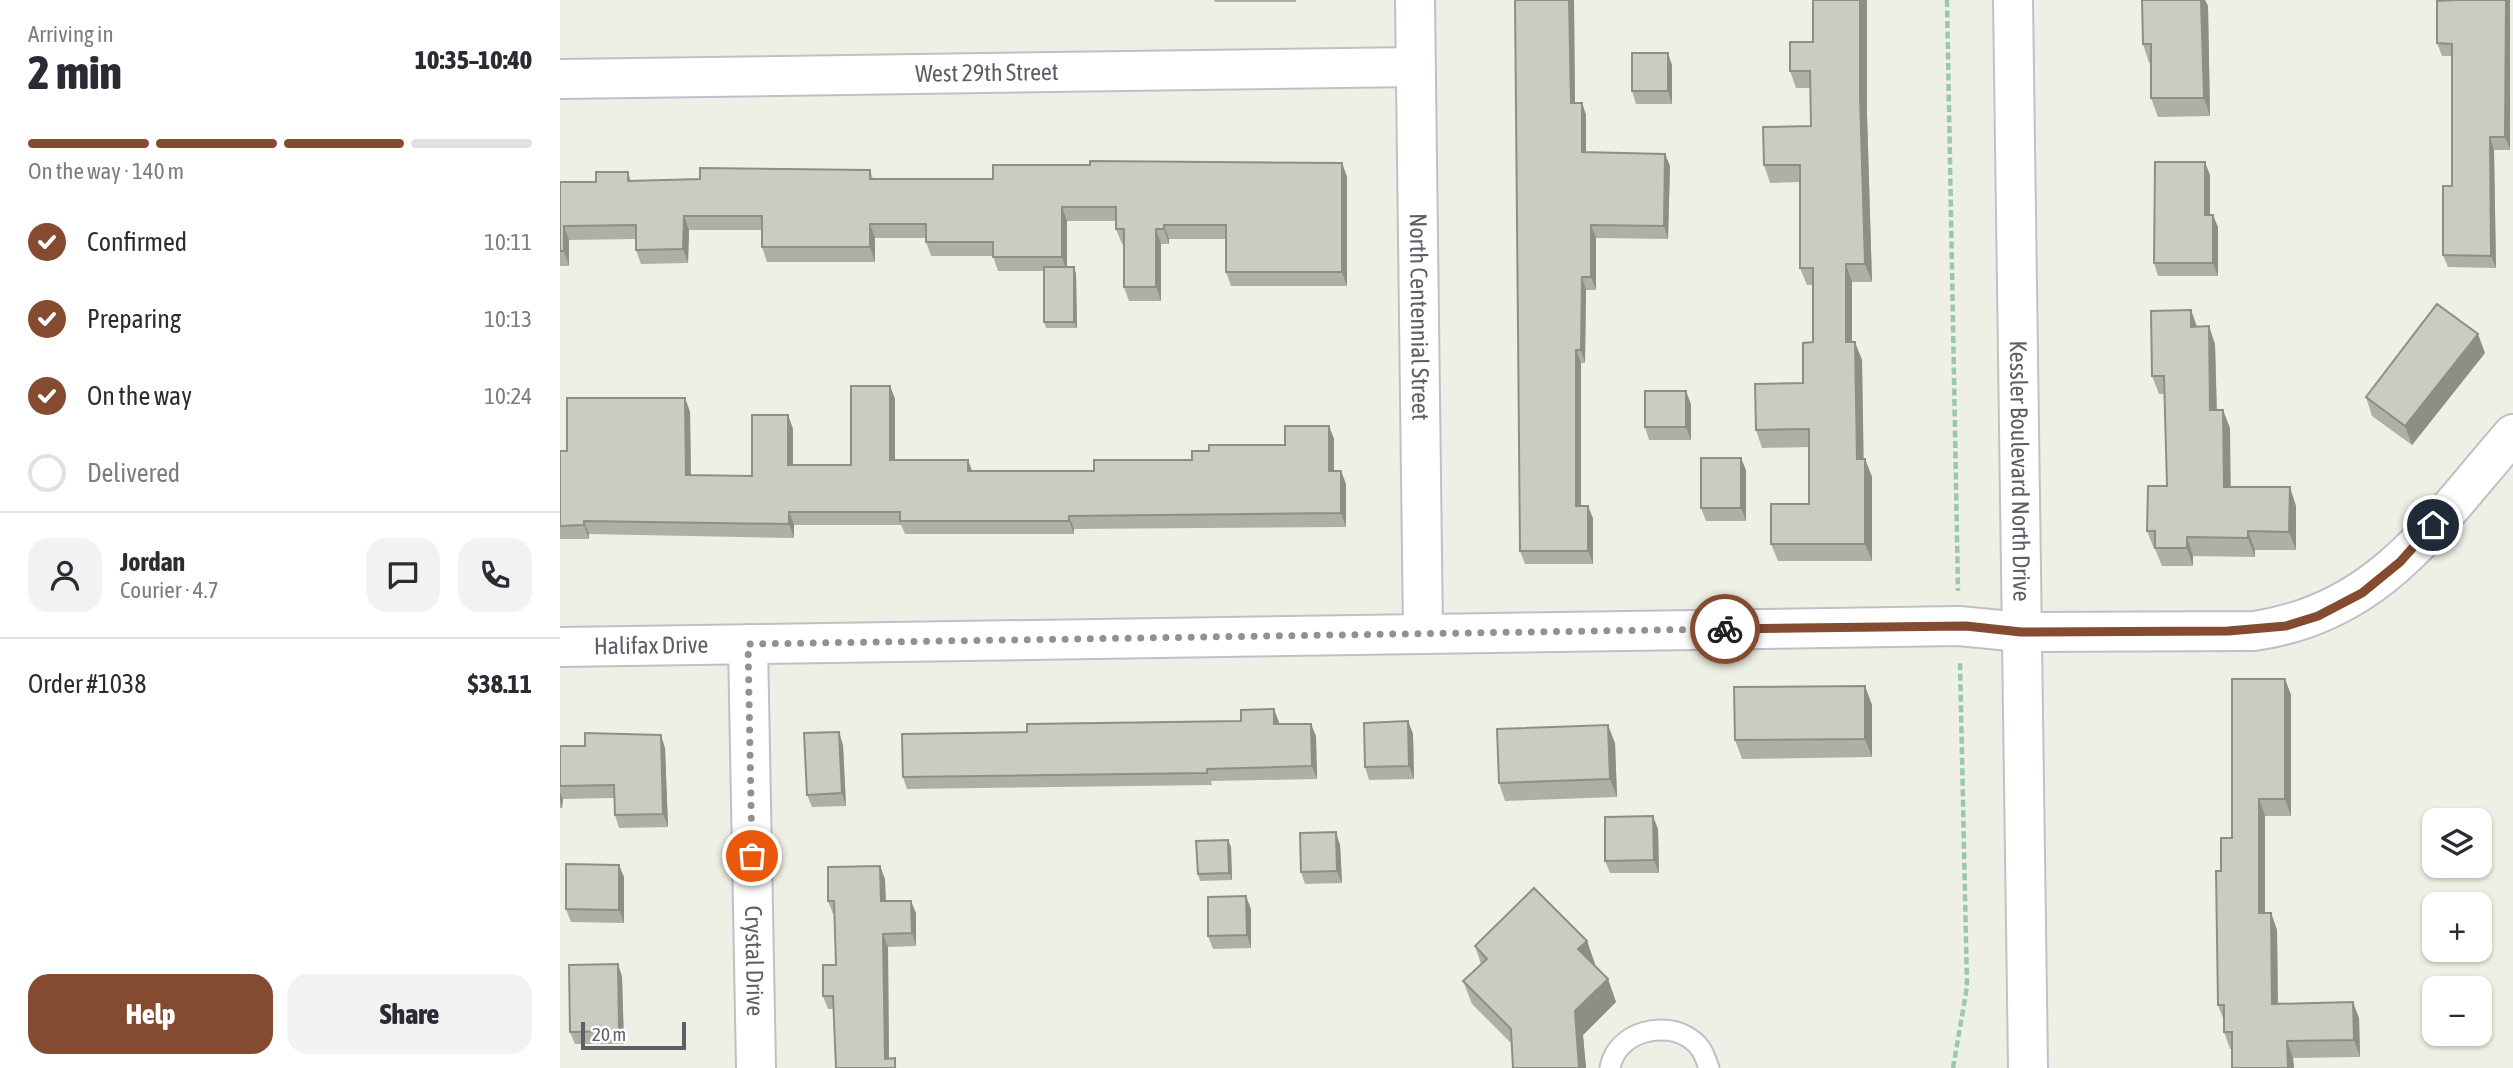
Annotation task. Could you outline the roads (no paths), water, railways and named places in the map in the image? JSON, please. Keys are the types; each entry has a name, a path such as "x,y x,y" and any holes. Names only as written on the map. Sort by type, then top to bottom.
{"street":[{"name":"North Centennial Street","path":"1415,0 1423,634"},
{"name":"Kessler Boulevard North Drive","path":"2013,0 2028,1068"},
{"name":"West 29th Street","path":"560,79 1415,67"},
{"name":"Halifax Drive","path":"560,648 1959,626 2021,632 2254,631 2286,626 2318,616 2362,593 2400,562 2513,434"},
{"name":"Crystal Drive","path":"748,644 756,1068"}],"lane":[{"path":"1611,1068 1616,1054 1629,1040 1656,1029 1674,1031 1691,1039 1703,1051 1709,1068"}]}
